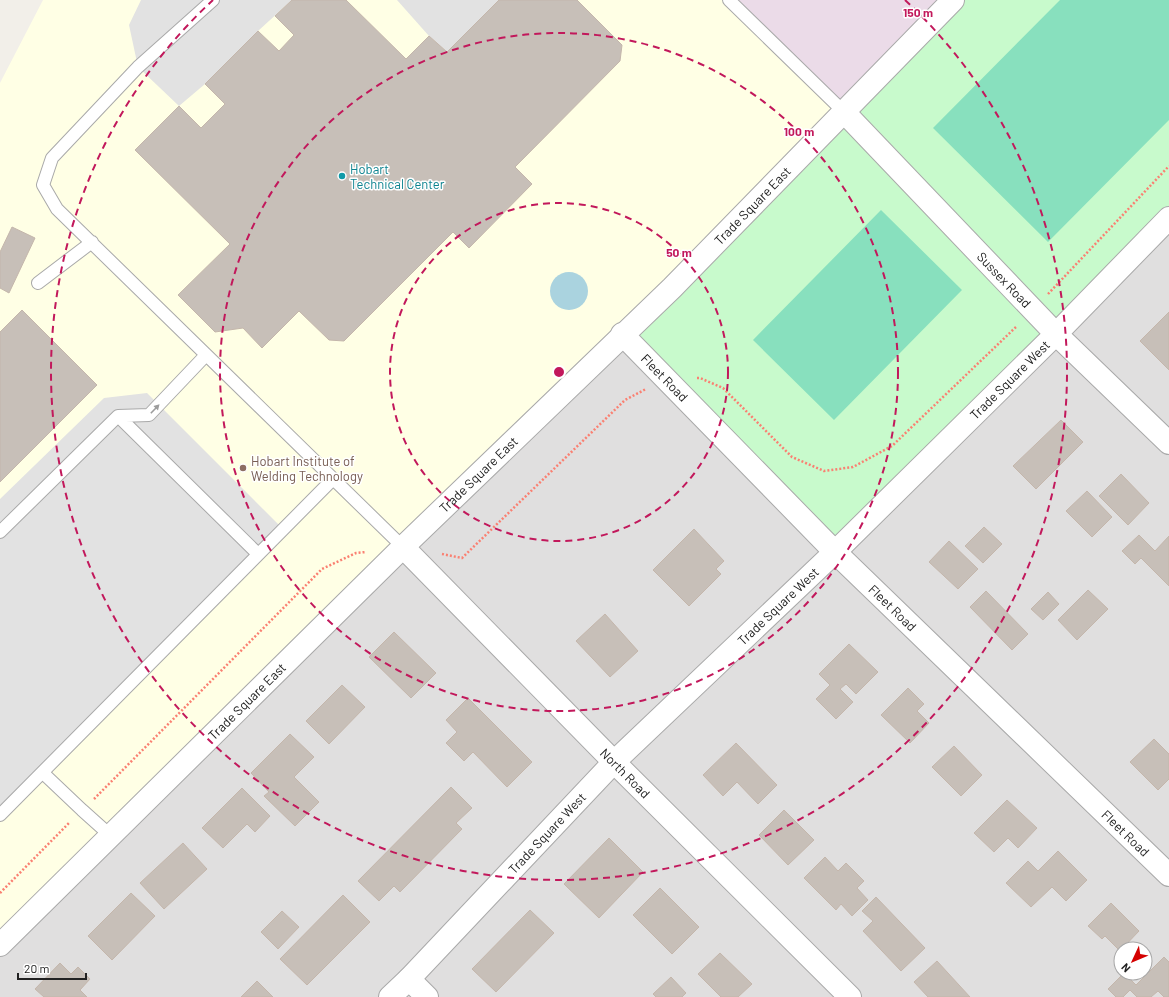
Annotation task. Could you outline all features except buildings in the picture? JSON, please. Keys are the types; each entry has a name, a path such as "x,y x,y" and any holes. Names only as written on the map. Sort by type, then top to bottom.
{"street":[{"name":"Trade Square East","path":"0,945 403,547 568,389 622,334 672,288 953,0"},
{"name":"Sussex Road","path":"844,112 1056,334 1169,443"},
{"name":"Trade Square West","path":"390,997 409,979 614,762 835,552 1056,334 1169,218"},
{"name":"Fleet Road","path":"622,334 835,552 1169,874"},
{"name":"North Road","path":"403,547 614,762 850,997"},
{"path":"409,979 427,997"}],"lane":[{"path":"212,0 138,67 52,158 43,185 57,209 403,547"},
{"path":"729,0 844,112"},
{"path":"38,283 92,242"},
{"path":"0,532 118,416 149,415 206,355"},
{"path":"118,416 258,554"},
{"path":"0,815 333,479"},
{"path":"43,773 111,836"}],"path":[{"path":"440,554 462,558 625,400 647,388 669,383 700,378 723,388 792,457 824,471 853,467 892,446 1033,310 1169,166"},
{"path":"0,893 322,569 356,553 403,547"}],"shaded area":[{"name":"Hobart Institute of Welding Technology","path":"43,0 729,0 844,112 0,945 0,83"},
{"path":"141,0 292,0 258,31 205,84 179,106 138,67 129,25"},
{"path":"397,0 499,0 447,52 429,36"},
{"path":"729,0 953,0 844,112"},
{"path":"1169,218 1169,997 0,997 0,945 622,334"},
{"path":"147,393 281,527 0,822 0,499 104,398"}],"green space":[{"path":"953,0 1169,0 1169,218 835,552 622,334"},
{"path":"1060,0 1169,0 1169,120 1048,242 933,128"},
{"path":"881,210 962,290 834,420 753,340"}],"water":[{"path":"565,272 573,272 580,275 585,280 588,291 585,302 580,307 573,310 565,310 558,307 553,302 550,295 550,287 553,280 558,275"}],"place":[{"name":"Hobart Technical Center","path":"342,176"},
{"name":"Hobart Institute of Welding Technology","path":"243,468"}]}
